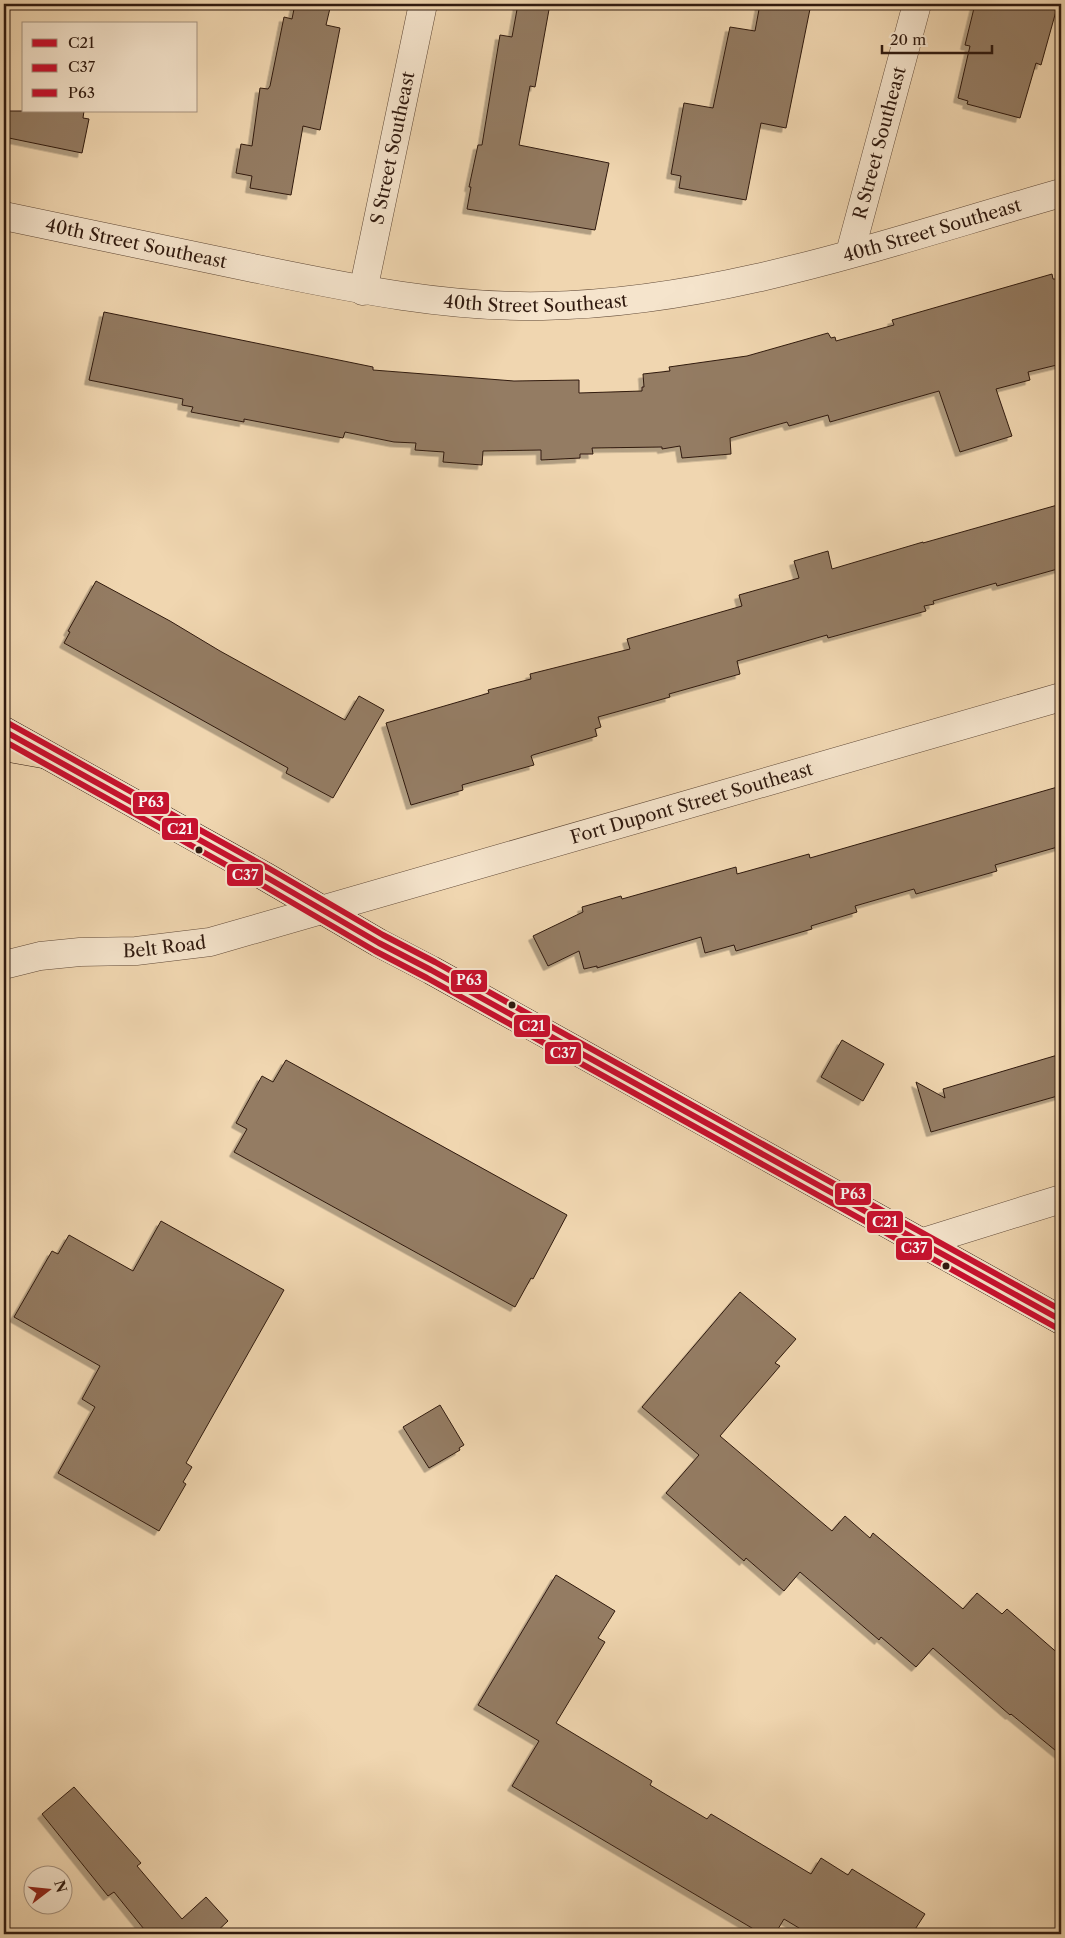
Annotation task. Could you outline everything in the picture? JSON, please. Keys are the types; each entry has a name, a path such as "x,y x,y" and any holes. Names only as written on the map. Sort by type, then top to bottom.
{"highway":[{"path":"4,747 43,754"}],"street":[{"name":"S Street Southeast","path":"363,291 423,4"},
{"name":"R Street Southeast","path":"850,253 917,4"},
{"name":"40th Street Southeast","path":"4,216 363,291 421,299 542,306 604,303 692,292 742,282 1061,193"},
{"name":"Fort Dupont Street Southeast","path":"322,909 1061,697"},
{"path":"4,731 322,909 379,943 431,970 1061,1320"},
{"name":"Belt Road","path":"4,965 50,955 80,952 136,951 210,942 322,909"},
{"path":"923,1242 1061,1199"}],"building":[{"path":"295,4 331,4 326,25 340,28 320,130 303,126 291,195 250,188 252,176 236,173 241,144 252,146 260,88 268,89 270,86 284,17 292,19"},
{"path":"518,4 550,4 535,87 530,86 519,145 609,163 595,230 467,209 471,187 469,187 478,145 482,145 500,35 512,37"},
{"path":"760,4 811,4 786,128 761,123 746,200 679,188 681,176 671,174 684,103 713,108 730,27 755,31"},
{"path":"975,4 1058,4 1041,65 1036,63 1020,118 967,104 968,101 958,98 970,46 965,45"},
{"path":"4,111 84,112 83,118 89,119 82,153 4,137"},
{"path":"1052,274 1053,279 1061,279 1061,364 1028,372 1030,380 996,389 1012,436 960,452 939,391 830,422 828,415 789,426 787,422 730,438 731,454 682,458 680,446 662,449 662,447 592,448 593,454 580,454 580,458 541,460 541,450 483,451 482,465 443,462 444,452 415,450 416,443 394,442 345,432 343,438 244,419 244,422 191,412 193,407 182,405 183,399 89,380 104,312 373,367 373,370 514,381 579,380 579,393 642,391 642,387 644,387 643,374 670,371 669,367 747,356 828,333 831,338 835,337 836,341 894,325 892,320"},
{"path":"1061,504 1061,568 997,586 996,583 933,601 934,604 924,606 926,611 828,638 827,635 737,661 740,674 669,694 670,697 598,717 601,727 595,729 597,736 533,755 531,756 534,765 462,785 463,790 411,805 386,723 489,693 488,690 531,679 530,674 630,649 627,639 742,606 739,595 799,578 794,561 828,551 832,569"},
{"path":"96,581 345,720 359,696 384,710 333,798 286,773 288,768 64,643 70,632 68,631"},
{"path":"1061,786 1061,846 995,865 997,871 916,894 914,889 855,906 857,912 811,926 812,929 736,951 734,945 705,953 701,937 597,968 597,966 584,969 579,951 548,966 533,936 583,912 582,907 621,896 622,899 736,867 737,874 809,854 810,858"},
{"path":"842,1040 884,1064 863,1101 821,1077"},
{"path":"1061,1054 1061,1095 931,1132 916,1082 945,1098 943,1089"},
{"path":"286,1060 567,1215 533,1279 531,1278 515,1307 234,1152 247,1129 236,1123 262,1076 273,1082"},
{"path":"161,1221 284,1290 186,1463 192,1467 183,1482 186,1484 159,1531 58,1473 95,1407 82,1399 100,1366 14,1317 52,1251 58,1254 69,1235 133,1271"},
{"path":"740,1292 796,1339 775,1363 780,1366 720,1436 832,1531 845,1516 870,1538 873,1533 963,1609 977,1593 1002,1614 1007,1609 1061,1656 1061,1755 1010,1715 933,1648 916,1667 881,1637 879,1640 800,1572 784,1591 746,1558 744,1561 666,1493 699,1455 642,1407"},
{"path":"440,1405 464,1445 459,1448 460,1450 429,1468 403,1427"},
{"path":"556,1575 615,1611 598,1638 605,1642 556,1723 652,1781 650,1785 707,1819 711,1814 811,1874 821,1858 848,1875 852,1869 925,1914 912,1934 809,1934 784,1919 775,1934 762,1934 512,1786 539,1741 478,1705"},
{"path":"74,1787 141,1863 137,1866 182,1919 206,1897 228,1921 214,1934 148,1934 114,1892 108,1896 42,1814"}],"transit line":[{"name":"P63","path":"8,723 270,869 383,935 435,962 1061,1310"},
{"name":"C21","path":"4,731 266,877 379,943 431,970 1061,1320"},
{"name":"C37","path":"4,741 262,885 375,951 427,978 1057,1328"}]}
